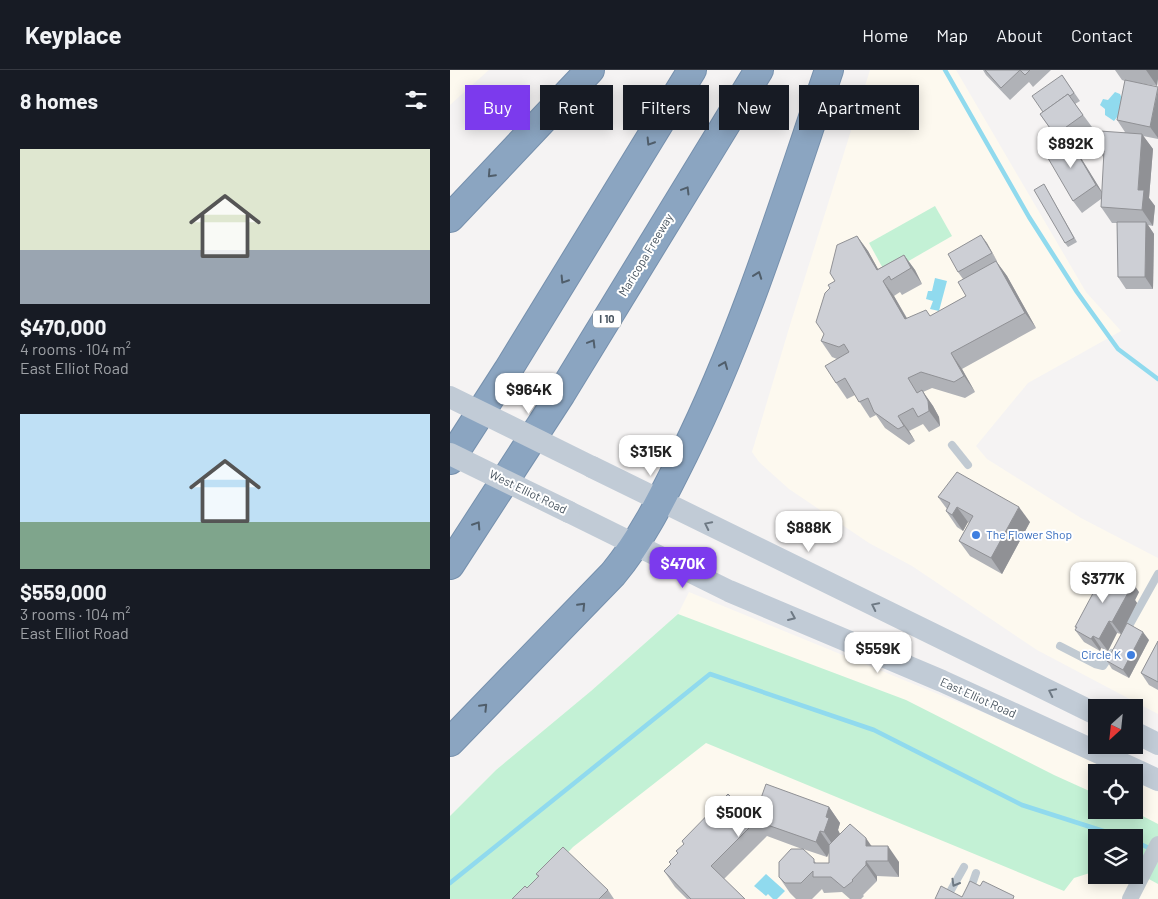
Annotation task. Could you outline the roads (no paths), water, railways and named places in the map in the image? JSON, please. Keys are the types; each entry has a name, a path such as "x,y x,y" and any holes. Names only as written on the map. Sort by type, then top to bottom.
{"highway":[{"path":"450,218 590,70"},
{"path":"450,460 508,370 692,70"},
{"name":"Maricopa Freeway","path":"450,565 561,394 759,70"},
{"path":"450,742 613,574 635,545 660,502 706,410 724,366 773,236 829,70"}],"main road":[{"path":"450,397 625,485 1088,710"},
{"name":"West Elliot Road","path":"450,454 606,531"},
{"name":"East Elliot Road","path":"606,531 729,590 942,681 1158,780"},
{"path":"1143,736 1158,744"}],"street":[{"path":"1130,899 1158,844"}],"lane":[{"path":"952,445 968,465"},
{"path":"1060,646 1095,664 1103,666 1128,628 1158,574"},
{"path":"946,899 964,868"},
{"path":"966,899 976,873"}],"water":[{"path":"1115,92 1120,94 1123,101 1119,108 1121,112 1114,121 1105,115 1105,109 1100,105 1103,99 1108,100"},
{"path":"935,278 947,281 939,311 930,309 933,301 926,299 928,291 932,291"},
{"path":"766,874 785,891 777,899 773,899 768,894 766,896 754,886"}],"waterway":[{"path":"945,70 1029,217 1077,292 1118,349 1158,379"},
{"path":"450,883 710,674 874,730 1022,805 1097,829"},
{"path":"1143,845 1151,849"}],"place":[{"name":"The Flower Shop","path":"976,535"},
{"name":"Circle K","path":"1131,655"}]}
